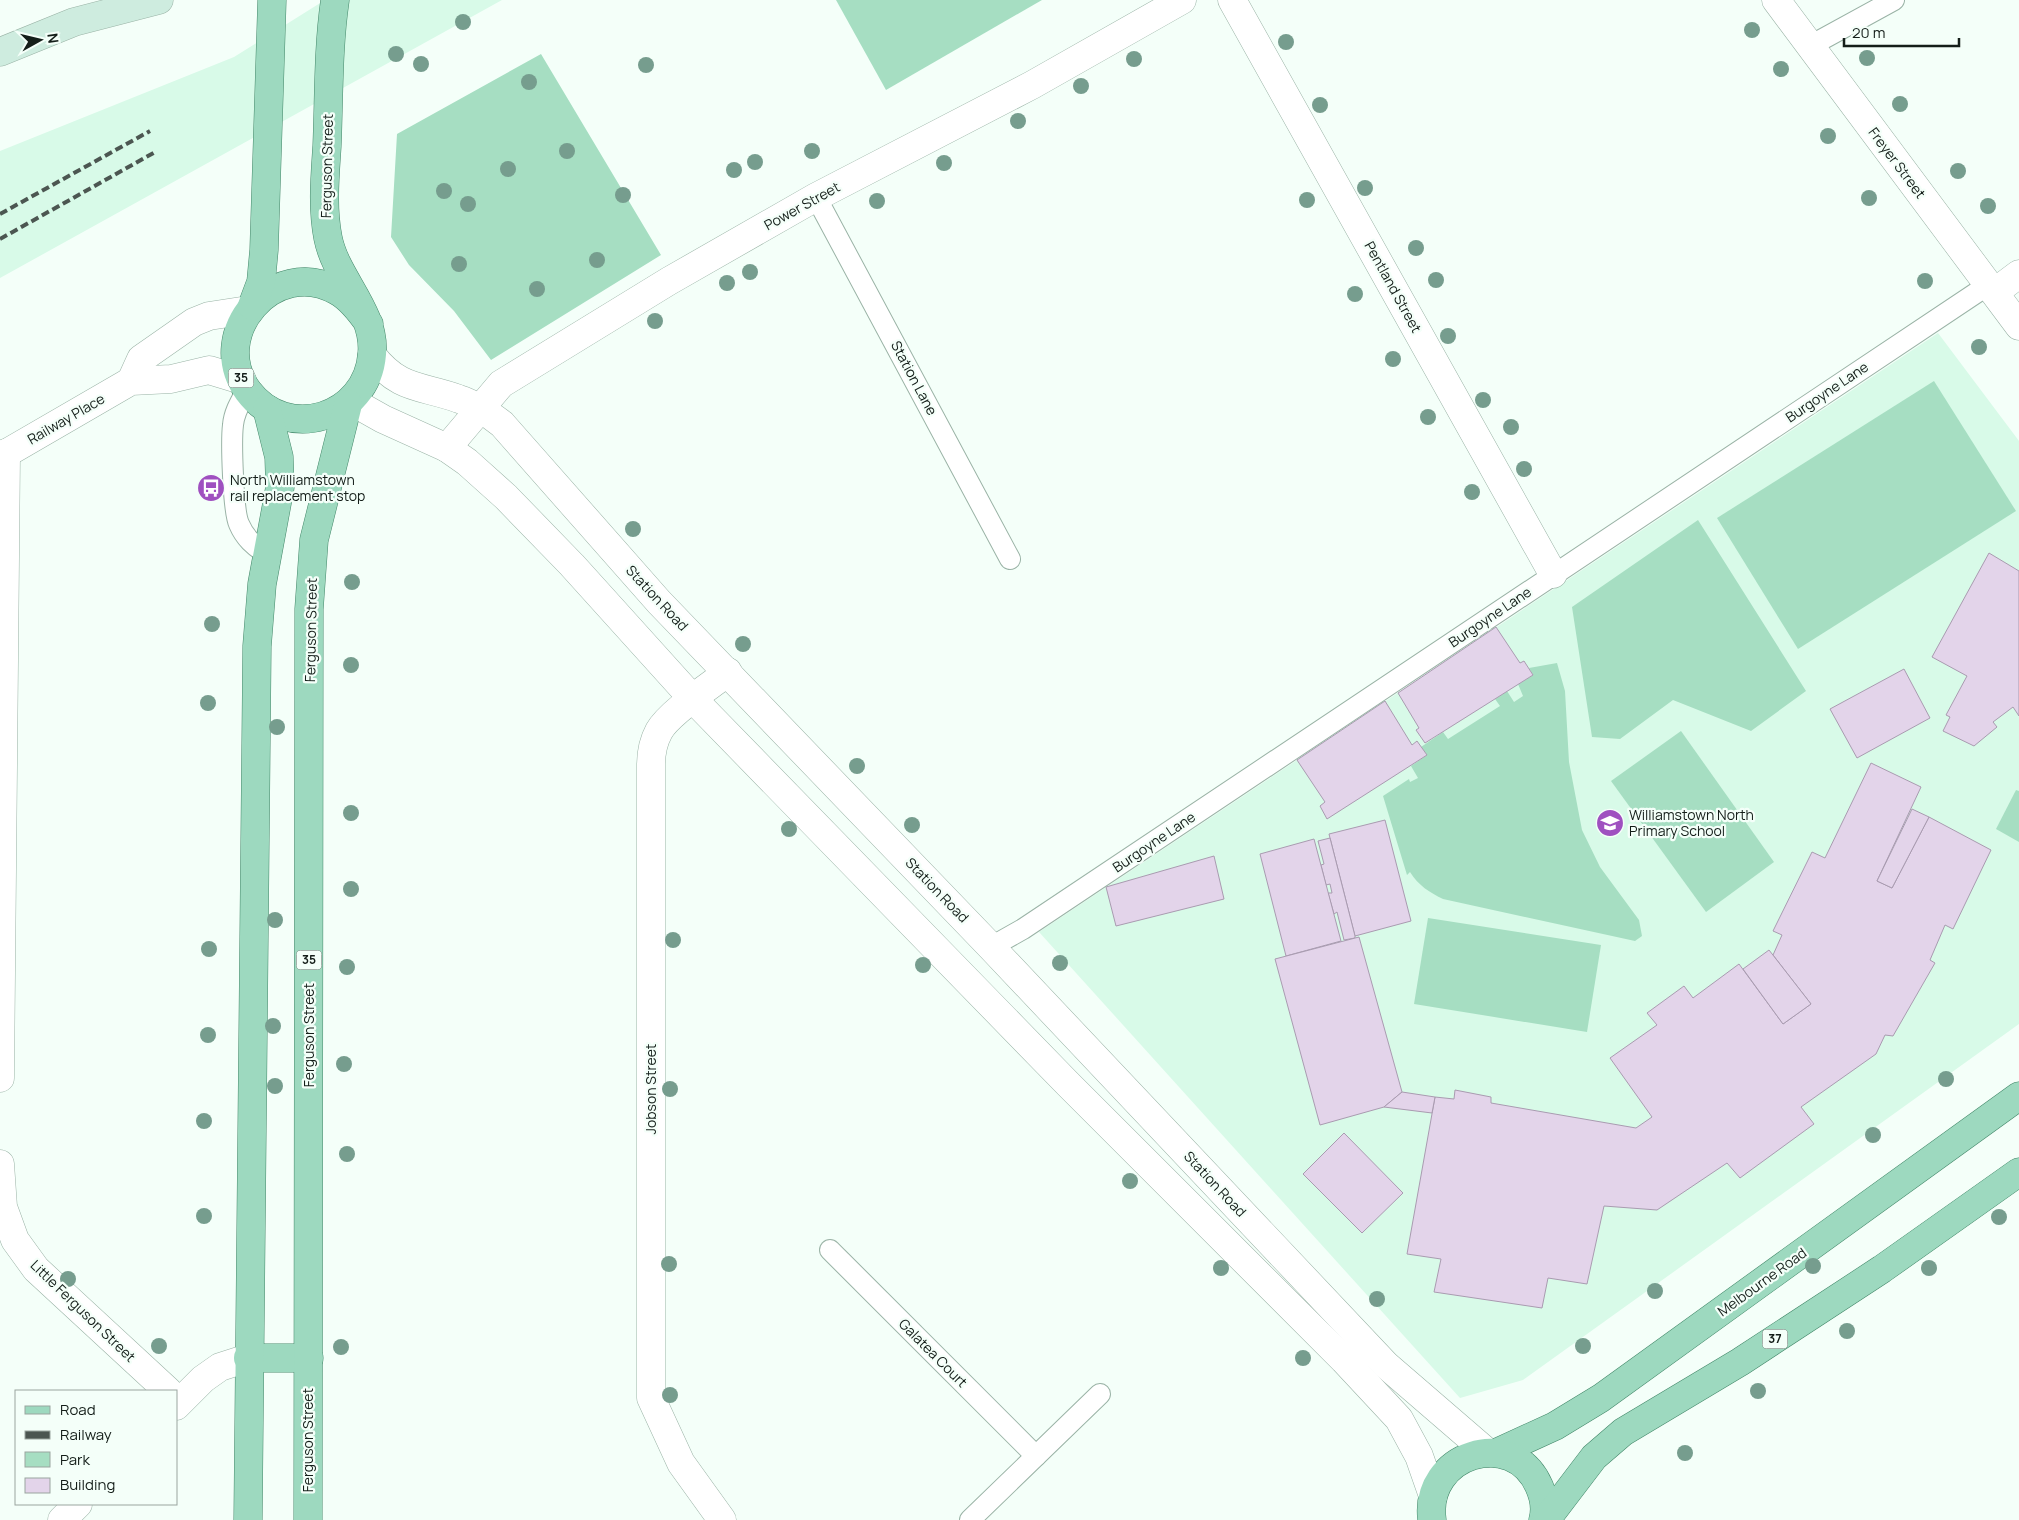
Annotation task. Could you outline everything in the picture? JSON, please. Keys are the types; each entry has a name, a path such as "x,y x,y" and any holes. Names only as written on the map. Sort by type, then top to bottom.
{"main road":[{"name":"35","path":"272,0 264,250 261,282 250,308 241,323 236,347 237,366 244,385 267,409 287,418 308,420 329,415 349,403 362,388 372,355 369,324"},
{"name":"Ferguson Street","path":"335,0 327,93 325,219 334,258 369,324"},
{"path":"250,308 273,290 285,285 311,283 336,290 359,311 369,324"},
{"name":"Ferguson Street","path":"308,1520 309,609 314,540 349,403"},
{"path":"248,1520 248,1358 258,614 267,554 278,504 280,473 276,444 267,409"},
{"name":"Melbourne Road","path":"1429,1510 1436,1486 1449,1468 1467,1457 1492,1453 1555,1426 1601,1398 2019,1096"},
{"name":"37","path":"1545,1520 1594,1457 1623,1432 1740,1362 1882,1269 2019,1172"},
{"path":"248,1358 309,1358"},
{"name":"37","path":"1492,1453 1519,1462 1537,1480 1544,1503 1545,1520"}],"street":[{"path":"74,22 103,0"},
{"path":"0,52 74,22 159,0"},
{"name":"Power Street","path":"446,448 479,407 501,384 669,281 816,197 1032,84 1182,0"},
{"name":"Pentland Street","path":"1232,0 1553,574"},
{"name":"Freyer Street","path":"1776,0 2019,326"},
{"path":"1991,288 2019,274"},
{"path":"131,381 141,359 194,322 209,316 250,308"},
{"name":"Station Road","path":"372,355 386,370 406,384 459,398 479,407 512,434 659,602 991,947 1386,1365 1492,1453"},
{"name":"Railway Place","path":"3,455 131,381 171,379 209,370 244,385"},
{"path":"349,403 446,448 491,482 539,531 693,700 963,976 1344,1360 1399,1419 1419,1456 1429,1510"},
{"path":"0,1078 3,455"},
{"name":"Jobson Street","path":"722,1520 680,1463 651,1398 651,765 652,747 659,730 728,672"},
{"path":"963,976 991,947"},
{"name":"Little Ferguson Street","path":"0,1164 3,1207 15,1240 36,1269 164,1390"},
{"path":"178,1398 220,1367 248,1358"},
{"path":"62,1520 77,1505"}],"lane":[{"path":"1810,46 1894,0"},
{"name":"Station Lane","path":"816,197 1010,558"},
{"name":"Burgoyne Lane","path":"991,947 1023,929 1553,574 1991,288"},
{"path":"244,385 232,425 235,509 240,526 250,543 267,554"},
{"name":"Galatea Court","path":"830,1250 1036,1456"},
{"path":"970,1520 1100,1394"}],"shaded area":[{"path":"325,0 502,0 0,278 0,151 234,57"},
{"name":"Williamstown North Primary School","path":"1938,333 2019,441 2019,1024 1523,1380 1460,1398 1039,932"}],"green space":[{"path":"836,0 1042,0 886,90"},
{"path":"541,54 661,255 491,360 454,311 409,265 391,237 397,134"},
{"path":"1934,381 2016,511 1798,649 1717,518"},
{"path":"1698,520 1806,691 1751,731 1673,700 1620,739 1592,737 1572,607"},
{"path":"1557,663 1565,691 1569,762 1582,830 1600,867 1639,920 1642,936 1635,941 1443,899 1433,894 1421,885 1410,872 1407,875 1383,796 1409,779 1410,782 1418,778 1411,766 1427,755 1421,747 1443,732 1448,739 1500,706 1495,699 1507,691 1514,702 1523,696 1518,684 1533,675 1529,668"},
{"path":"1681,731 1774,862 1706,912 1611,781"},
{"path":"2016,790 2019,791 2019,842 1996,829"},
{"path":"1428,918 1601,945 1587,1032 1414,1004"}],"building":[{"path":"1989,553 2019,571 2019,716 2013,707 1993,722 1997,727 1974,746 1943,731 1950,717 1946,715 1967,676 1932,657"},
{"path":"1496,627 1520,663 1524,661 1533,675 1425,743 1416,730 1419,728 1398,693"},
{"path":"1904,669 1930,718 1857,758 1830,709"},
{"path":"1385,701 1412,745 1417,741 1427,755 1327,819 1320,806 1325,802 1297,760"},
{"path":"1871,763 1921,787 1877,881 1892,888 1929,817 1991,850 1953,929 1945,925 1930,960 1935,963 1893,1036 1885,1035 1876,1054 1801,1107 1814,1124 1740,1178 1727,1163 1657,1210 1604,1206 1587,1284 1548,1278 1542,1308 1434,1292 1441,1259 1407,1254 1435,1097 1454,1099 1455,1090 1491,1097 1491,1103 1636,1128 1652,1117 1610,1058 1657,1025 1647,1013 1684,986 1693,998 1739,964 1783,1024 1811,1004 1773,955 1782,935 1773,931 1812,852 1825,858"},
{"path":"1912,809 1929,817 1892,888 1877,881"},
{"path":"1385,820 1411,921 1355,936 1329,834"},
{"path":"1330,838 1355,938 1344,940 1337,912 1334,914 1328,893 1332,893 1330,884 1326,885 1321,865 1324,864 1318,841"},
{"path":"1314,839 1341,941 1286,956 1260,854"},
{"path":"1214,856 1224,899 1116,926 1106,887"},
{"path":"1359,937 1402,1092 1384,1107 1320,1125 1275,959"},
{"path":"1769,950 1811,1004 1783,1024 1743,969"},
{"path":"1402,1092 1435,1097 1432,1113 1384,1107"},
{"path":"1344,1133 1403,1193 1362,1233 1303,1174"}],"railway":[{"path":"0,214 150,131"},
{"path":"0,239 157,151"}],"place":[{"name":"North Williamstown rail replacement stop","path":"211,488"},
{"name":"Williamstown North Primary School","path":"1610,823"}]}
